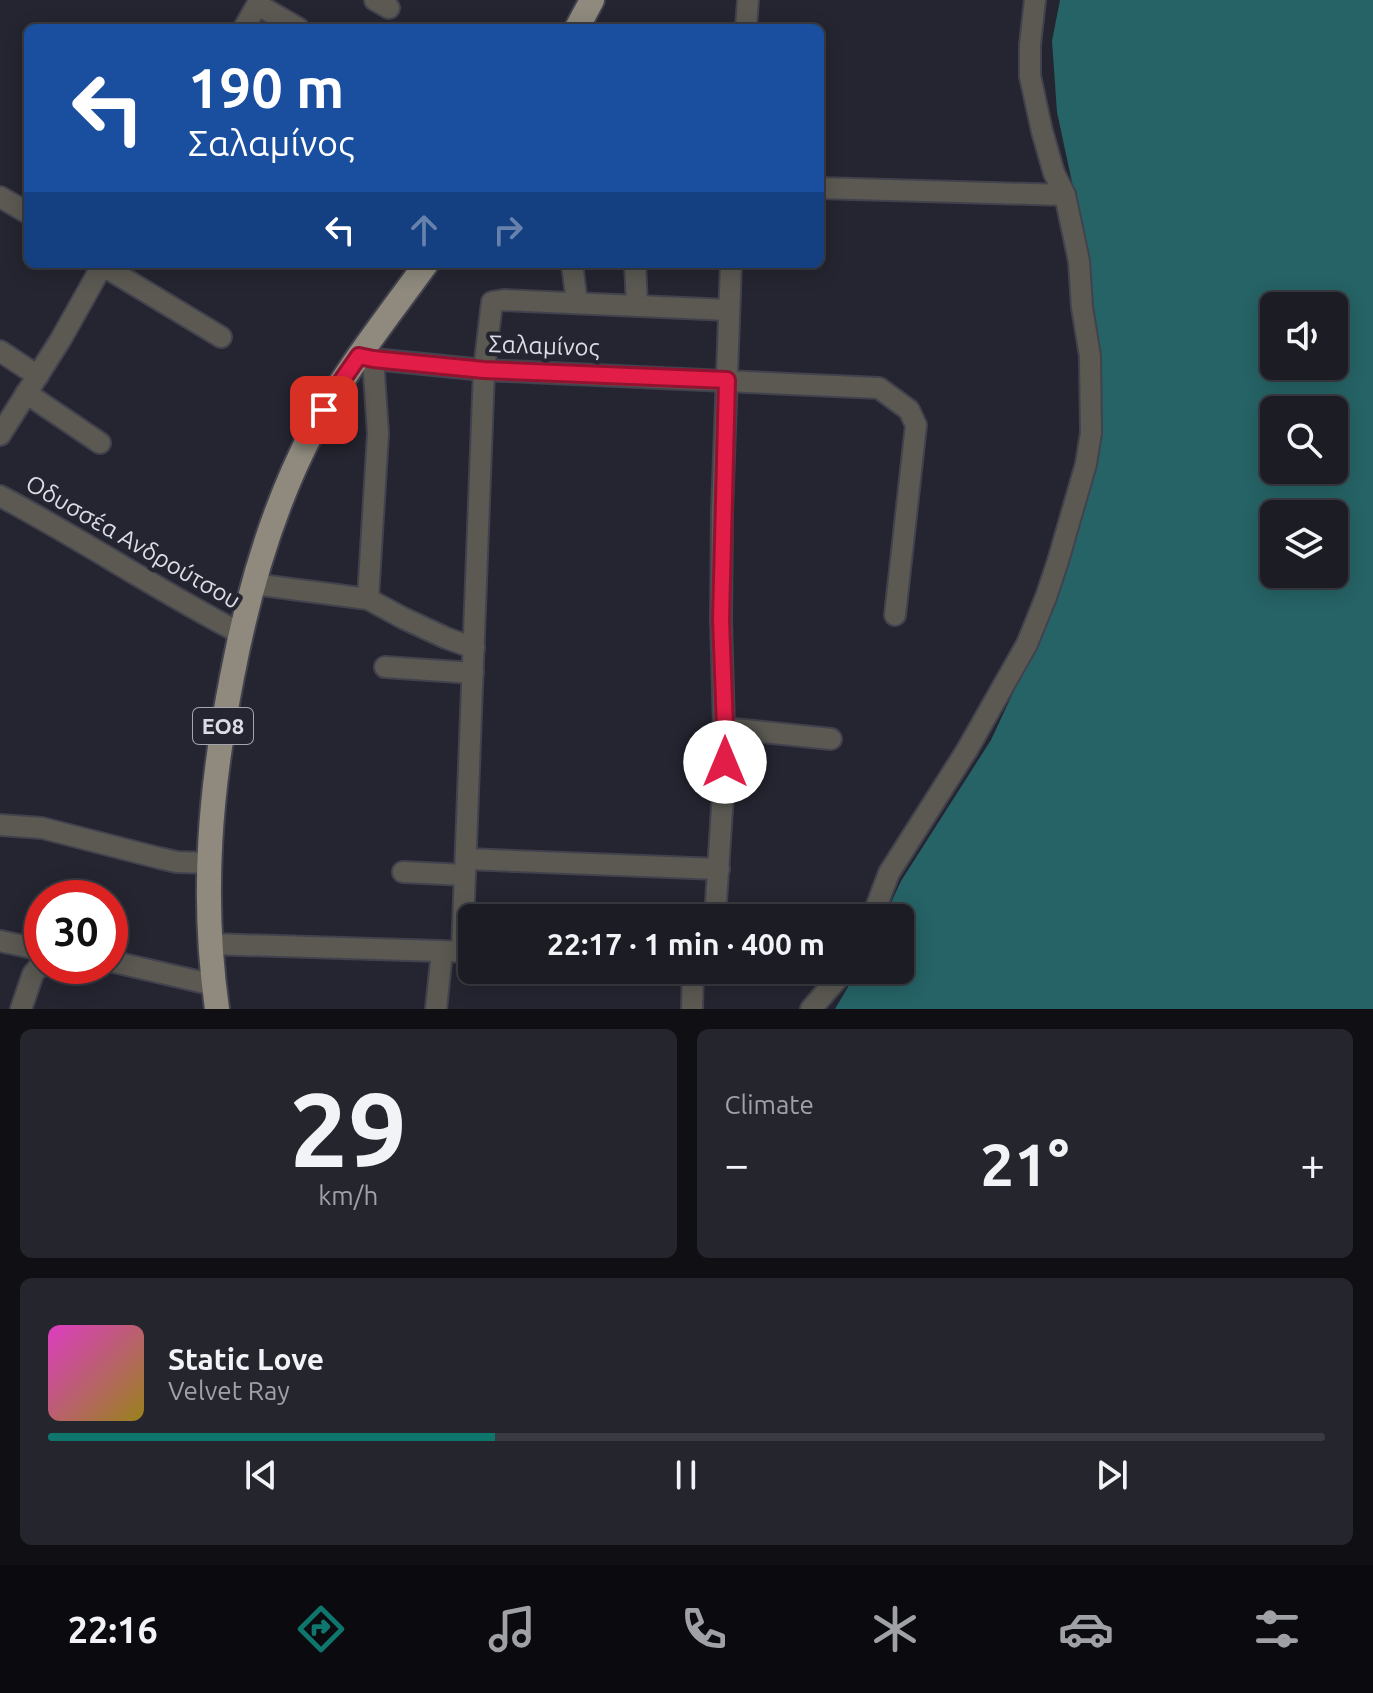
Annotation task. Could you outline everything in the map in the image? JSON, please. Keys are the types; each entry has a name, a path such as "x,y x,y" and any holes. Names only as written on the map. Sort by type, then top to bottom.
{"main road":[{"path":"579,24 592,0"},
{"name":"ΕΟ8","path":"215,997 208,863 218,753 240,633 253,584 301,454 338,386 366,358 423,268"}],"street":[{"path":"746,24 748,0"},
{"path":"877,904 889,873 967,750 1027,644 1054,573 1086,464 1091,433 1090,356 1079,261 1065,195 1054,173 1030,76 1035,0"},
{"path":"246,24 259,2 292,24"},
{"path":"824,188 1065,195"},
{"path":"0,197 24,211"},
{"path":"0,435 100,268"},
{"path":"107,268 221,337"},
{"path":"573,268 577,303"},
{"path":"635,268 637,305"},
{"path":"716,904 725,728 721,619 731,268"},
{"path":"463,904 484,370 492,302 504,300 729,310"},
{"path":"0,351 32,385 100,443"},
{"path":"366,358 378,433 368,599"},
{"name":"Σαλαμίνος","path":"366,358 484,370 879,388 909,410 916,425 895,615"},
{"name":"Οδυσσέα Ανδρούτσου","path":"0,496 158,589 240,633"},
{"path":"253,584 368,599 417,625 474,648"},
{"path":"385,667 473,673"},
{"path":"725,728 831,739"},
{"path":"0,825 42,828 177,862 208,863"},
{"path":"403,872 466,867 719,869"},
{"path":"0,941 24,946"},
{"path":"210,944 458,952"},
{"path":"436,1009 458,954"},
{"path":"128,967 215,997"},
{"path":"21,1009 30,984"},
{"path":"692,1009 693,984"},
{"path":"811,1009 833,984"}],"shaded area":[{"path":"1060,0 1373,0 1373,1009 835,1009 850,984 914,984 914,904 890,904 901,881 991,740 1058,596 1099,449 1099,376 1082,229 1057,112 1052,41"}],"route":[{"path":"324,410 359,356 484,370 727,380 721,619 725,762"}]}
